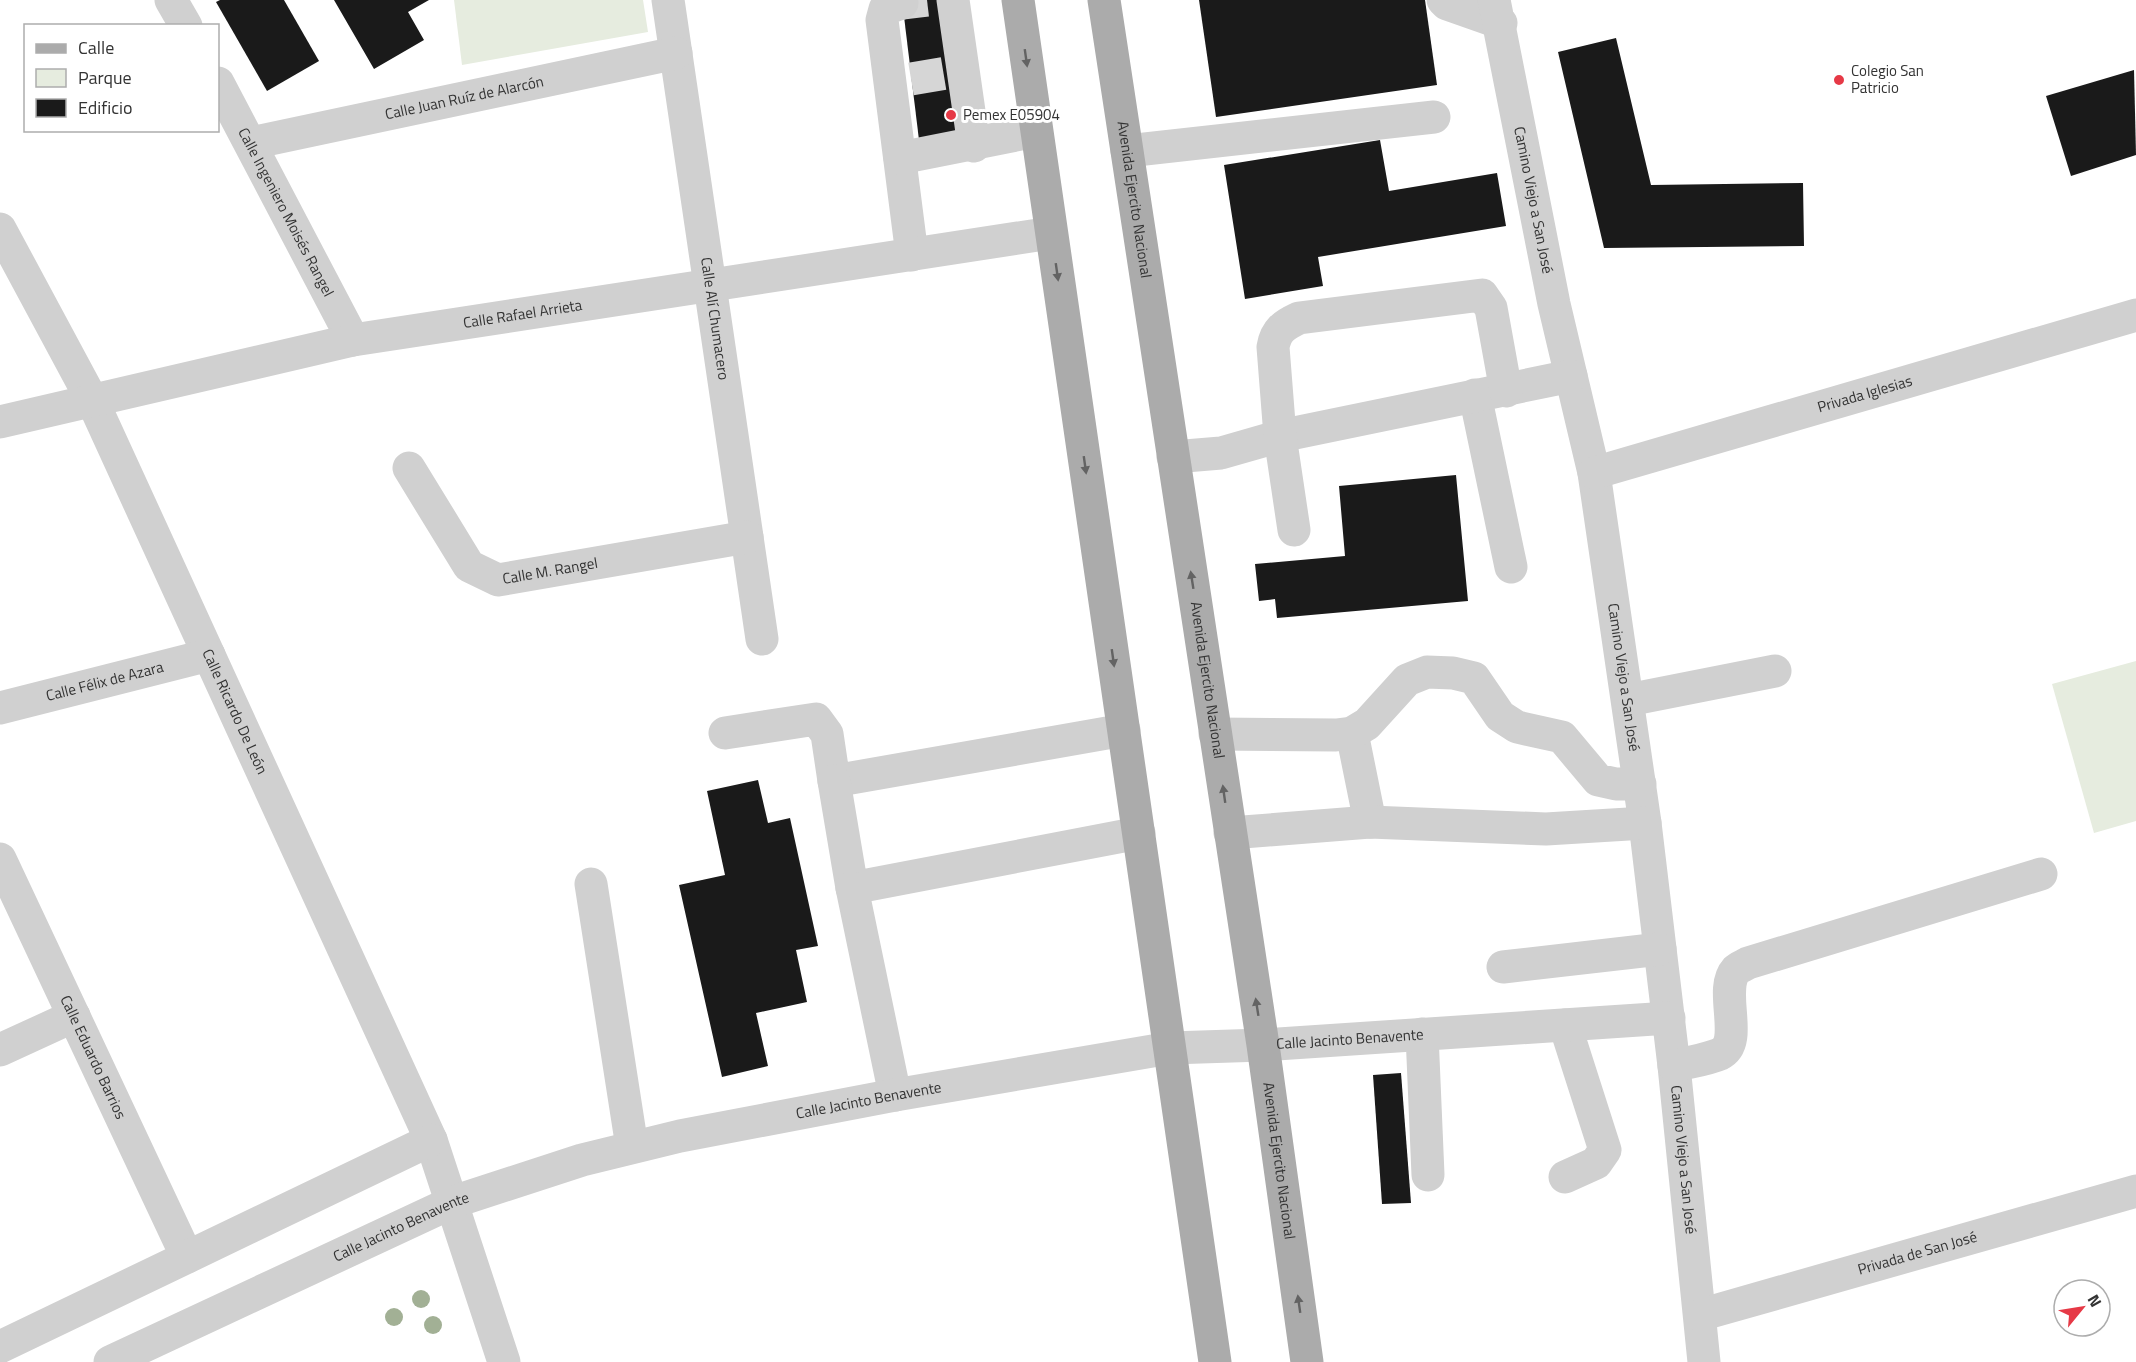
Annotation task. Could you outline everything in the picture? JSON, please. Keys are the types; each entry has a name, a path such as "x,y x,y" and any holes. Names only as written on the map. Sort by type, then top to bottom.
{"main road":[{"path":"1018,0 1215,1362"},
{"name":"Avenida Ejercito Nacional","path":"1104,0 1263,1045 1307,1362"}],"street":[{"path":"171,0 185,24"},
{"name":"Calle Alí Chumacero","path":"668,0 762,639"},
{"path":"953,0 958,71 974,146"},
{"path":"1443,0 1447,4 1498,11"},
{"path":"902,3 885,9 882,20 901,80 900,158 912,255"},
{"name":"Camino Viejo a San José","path":"1498,11 1554,304 1594,473 1645,823 1669,1018 1704,1362"},
{"name":"Calle Juan Ruíz de Alarcón","path":"251,143 676,53"},
{"name":"Calle Ingeniero Moisés Rangel","path":"219,85 353,340"},
{"path":"1127,151 1434,117"},
{"path":"900,158 974,146 1036,131"},
{"name":"Calle Ricardo De León","path":"0,230 93,402 431,1140 504,1362"},
{"name":"Calle Rafael Arrieta","path":"0,422 353,340 1051,233"},
{"path":"1294,530 1280,436 1273,347 1279,330 1299,318 1482,296 1491,308 1491,393 1511,567"},
{"name":"Privada Iglesias","path":"1594,473 2136,315"},
{"path":"1173,457 1221,453 1280,436 1571,376"},
{"name":"Calle M. Rangel","path":"409,468 469,566 498,580 747,537"},
{"name":"Calle Félix de Azara","path":"0,708 209,655"},
{"path":"1628,700 1775,671"},
{"path":"1215,734 1336,735 1352,733 1367,724 1407,680 1427,672 1453,673 1474,678 1500,716 1517,727 1562,737 1598,780 1616,784 1640,783"},
{"path":"725,733 816,719 827,734 852,888 896,1095"},
{"path":"834,781 1124,730"},
{"path":"1352,733 1370,822"},
{"path":"1230,833 1370,822 1546,829 1645,823"},
{"path":"852,888 1139,833"},
{"name":"Calle Eduardo Barrios","path":"0,859 187,1257"},
{"path":"1674,1066 1721,1054 1729,1046 1731,1035 1729,986 1735,971 1748,963 2042,874"},
{"path":"591,884 632,1148"},
{"path":"1503,967 1660,949"},
{"path":"0,1050 74,1016"},
{"name":"Calle Jacinto Benavente","path":"110,1362 154,1352 453,1202 582,1160 680,1136 896,1095 1170,1048 1263,1045 1669,1018"},
{"path":"1565,1025 1605,1150 1596,1163 1565,1177"},
{"path":"1422,1034 1428,1175"},
{"path":"0,1347 431,1140"},
{"name":"Privada de San José","path":"1700,1315 2136,1191"}],"green space":[{"path":"454,0 643,0 648,32 462,65"},
{"path":"2136,661 2136,821 2094,833 2052,684"}],"building":[{"path":"220,0 284,0 319,61 267,91 216,2"},
{"path":"334,0 429,0 408,12 424,40 374,69"},
{"path":"902,0 944,0 960,136 919,140"},
{"path":"1199,0 1425,0 1437,85 1216,117"},
{"path":"1616,38 1651,185 1803,183 1804,246 1604,248 1558,52"},
{"path":"2134,70 2136,155 2071,176 2046,96"},
{"path":"1380,140 1389,191 1497,173 1506,226 1318,257 1323,286 1245,299 1224,165"},
{"path":"1456,475 1468,601 1277,618 1275,599 1259,601 1255,564 1345,556 1339,486"},
{"path":"758,780 768,823 790,818 818,946 796,950 807,1002 756,1013 768,1066 722,1077 679,885 725,875 707,791"},
{"path":"1401,1073 1411,1203 1382,1204 1373,1075"}],"tunnel":[{"path":"902,3 927,0"},
{"path":"911,79 953,72"}],"place":[{"name":"Colegio San Patricio","path":"1839,80"},
{"name":"Pemex E05904","path":"951,115"}]}
